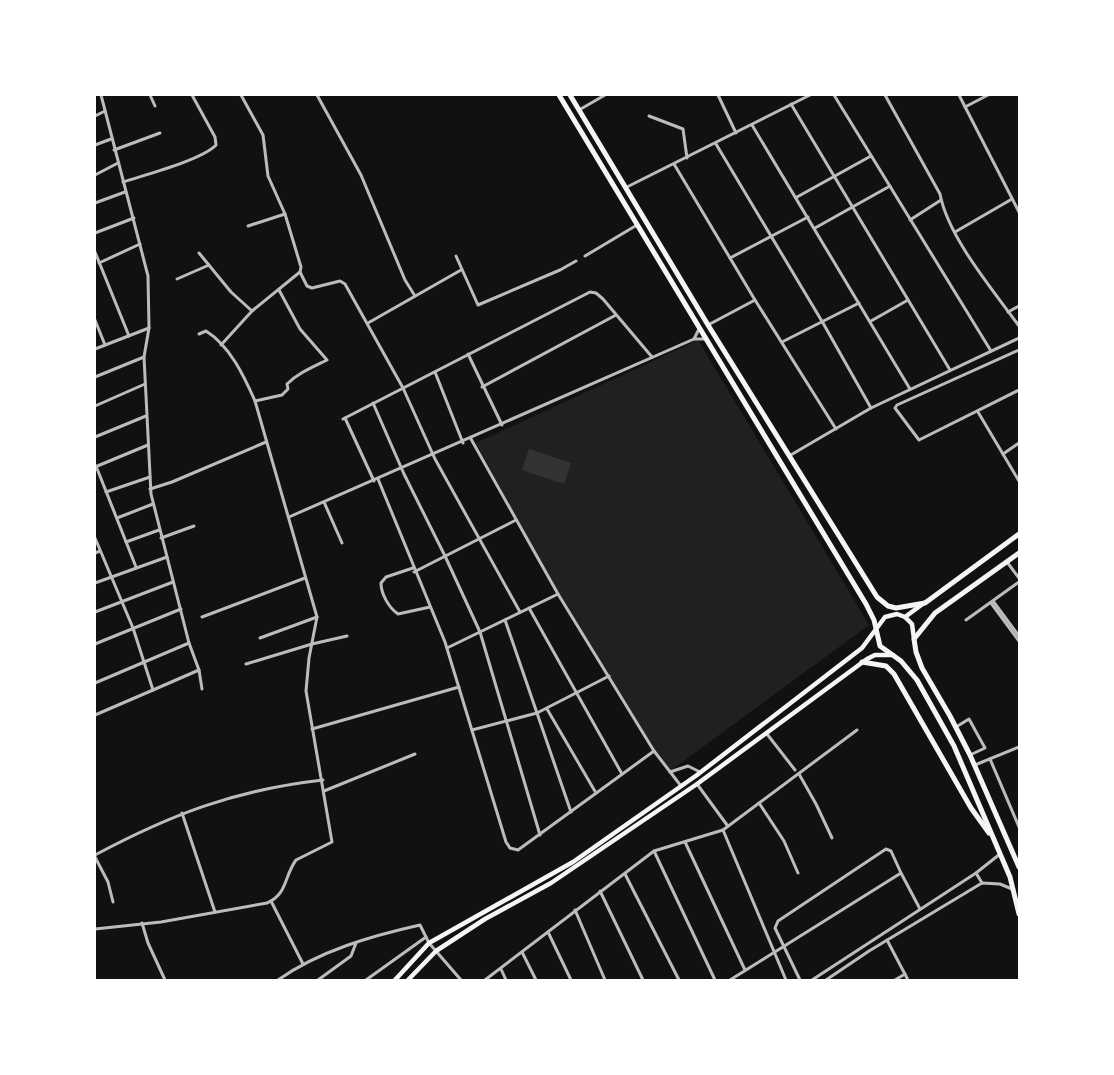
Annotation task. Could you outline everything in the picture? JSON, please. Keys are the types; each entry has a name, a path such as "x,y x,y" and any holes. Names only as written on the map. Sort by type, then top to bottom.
{"main road":[{"path":"559,95 704,339 866,604 876,629 880,646 894,655 917,680 933,706 954,746 1000,854 1015,891 1019,914"},
{"path":"570,95 708,325 877,597 888,606 902,608 925,603"},
{"path":"584,139 593,134"},
{"path":"591,150 599,146"},
{"path":"905,617 1019,534"},
{"path":"914,639 935,613 1019,553"},
{"path":"394,980 429,943 573,862 681,786 862,648 882,620 897,614 905,617 912,624 916,652 922,668 970,755 1019,866"},
{"path":"408,980 436,950 485,919 551,883 727,763 862,662 875,655 894,655"},
{"path":"862,662 886,666 894,674 971,808 995,842"},
{"path":"721,756 727,763"}],"street":[{"path":"101,95 148,276 149,328 144,357 150,489 189,643 199,670 202,689"},
{"path":"150,95 154,106"},
{"path":"123,182 161,170 208,151 216,145 214,137 192,95"},
{"path":"220,344 252,311 300,272 302,267 285,214 268,176 263,135 241,95"},
{"path":"317,95 361,175 405,280 414,296"},
{"path":"579,110 605,95"},
{"path":"718,95 736,134"},
{"path":"625,188 736,134 810,95"},
{"path":"834,95 991,351"},
{"path":"885,95 940,194 955,232 982,275 1019,326"},
{"path":"959,95 1019,212"},
{"path":"965,107 988,95"},
{"path":"791,104 950,370"},
{"path":"95,116 105,111"},
{"path":"649,116 683,129 686,158"},
{"path":"752,125 910,389"},
{"path":"114,150 160,133"},
{"path":"95,145 111,139"},
{"path":"716,144 823,323 871,408"},
{"path":"796,197 872,156"},
{"path":"95,174 118,163"},
{"path":"674,164 755,300 836,429"},
{"path":"815,228 890,186"},
{"path":"95,203 125,192"},
{"path":"955,232 1012,199"},
{"path":"910,220 941,200"},
{"path":"248,226 285,214"},
{"path":"730,258 808,217"},
{"path":"95,233 134,218"},
{"path":"585,256 637,225"},
{"path":"100,263 140,244"},
{"path":"95,252 129,336"},
{"path":"199,253 231,292 252,311"},
{"path":"456,256 478,305 560,270 576,261"},
{"path":"177,279 209,265"},
{"path":"368,322 461,270"},
{"path":"300,272 310,287 340,281 345,284 368,322 403,388 433,456 520,612"},
{"path":"254,401 282,395 288,389 286,384 291,380 312,366 327,360 300,329 278,290"},
{"path":"652,358 603,299 596,293 590,292 344,418 376,480 447,648 506,842 510,848 518,850 654,751"},
{"path":"708,325 755,300"},
{"path":"871,321 908,300"},
{"path":"782,342 823,323 859,303"},
{"path":"1008,312 1019,306"},
{"path":"482,387 617,315"},
{"path":"95,320 105,345"},
{"path":"95,349 149,328"},
{"path":"694,339 699,329"},
{"path":"95,929 216,912 272,901 280,895 287,885 296,860 332,842 323,780 306,691 317,617 254,401 244,375 220,344 206,332 199,334"},
{"path":"789,456 871,408 1019,338"},
{"path":"289,518 402,470 694,339 704,339"},
{"path":"1019,350 897,405 895,408 919,440 1019,390"},
{"path":"468,354 482,387 502,425"},
{"path":"95,377 144,357"},
{"path":"435,372 463,443"},
{"path":"95,406 145,384"},
{"path":"373,403 402,470 446,556 480,632 540,835"},
{"path":"978,412 1019,481"},
{"path":"95,437 146,416"},
{"path":"471,439 558,594 654,751 681,786"},
{"path":"150,489 172,482 266,442"},
{"path":"1003,454 1019,443"},
{"path":"136,567 96,466 148,445"},
{"path":"106,492 150,477"},
{"path":"324,502 342,543"},
{"path":"116,518 153,504"},
{"path":"430,607 398,614 393,610 381,588 381,583 386,577 414,570 446,556 516,520"},
{"path":"161,538 194,526"},
{"path":"126,542 159,530"},
{"path":"95,538 133,628 153,690"},
{"path":"95,553 100,551"},
{"path":"95,583 167,557"},
{"path":"1007,562 1019,578"},
{"path":"202,617 305,578"},
{"path":"95,612 174,582"},
{"path":"966,620 1019,582"},
{"path":"447,648 558,594"},
{"path":"992,602 1019,636"},
{"path":"992,602 1019,640"},
{"path":"529,608 622,774"},
{"path":"95,644 181,609"},
{"path":"260,638 317,617"},
{"path":"505,620 571,812"},
{"path":"246,664 312,644 347,636"},
{"path":"95,683 189,643"},
{"path":"95,715 199,670"},
{"path":"472,730 537,713 578,694 608,676"},
{"path":"312,729 459,687"},
{"path":"546,709 596,793"},
{"path":"956,727 969,719 985,748 970,755"},
{"path":"484,980 501,969 654,850 723,830 727,825 857,730"},
{"path":"767,734 795,770"},
{"path":"975,766 1019,747"},
{"path":"324,791 415,754"},
{"path":"990,759 1019,827"},
{"path":"670,772 688,766 700,772"},
{"path":"799,774 832,838"},
{"path":"113,902 108,882 95,856 139,831 182,813 259,789 323,780"},
{"path":"697,784 727,825"},
{"path":"759,803 784,841 798,873"},
{"path":"182,813 216,912"},
{"path":"723,830 786,980"},
{"path":"685,842 745,970"},
{"path":"800,980 782,947 775,928 778,921 886,849 891,851 920,909"},
{"path":"654,850 715,980"},
{"path":"812,980 976,873 1000,854"},
{"path":"730,980 901,873"},
{"path":"976,873 982,883"},
{"path":"625,874 679,980"},
{"path":"826,980 887,940 982,883 1007,886 1015,891"},
{"path":"600,892 643,980"},
{"path":"272,901 303,964"},
{"path":"575,910 605,980"},
{"path":"142,923 148,943 165,980"},
{"path":"278,980 303,964 356,943 380,934 420,925 429,943 461,980"},
{"path":"548,932 571,980"},
{"path":"366,980 426,937"},
{"path":"887,940 908,980"},
{"path":"318,980 351,956 356,943"},
{"path":"522,952 536,980"},
{"path":"501,969 506,980"},
{"path":"896,980 905,974"}],"shaded area":[{"path":"698,340 869,625 670,771 654,751 558,594 476,443"},
{"path":"529,449 571,463 564,484 522,470"}]}
